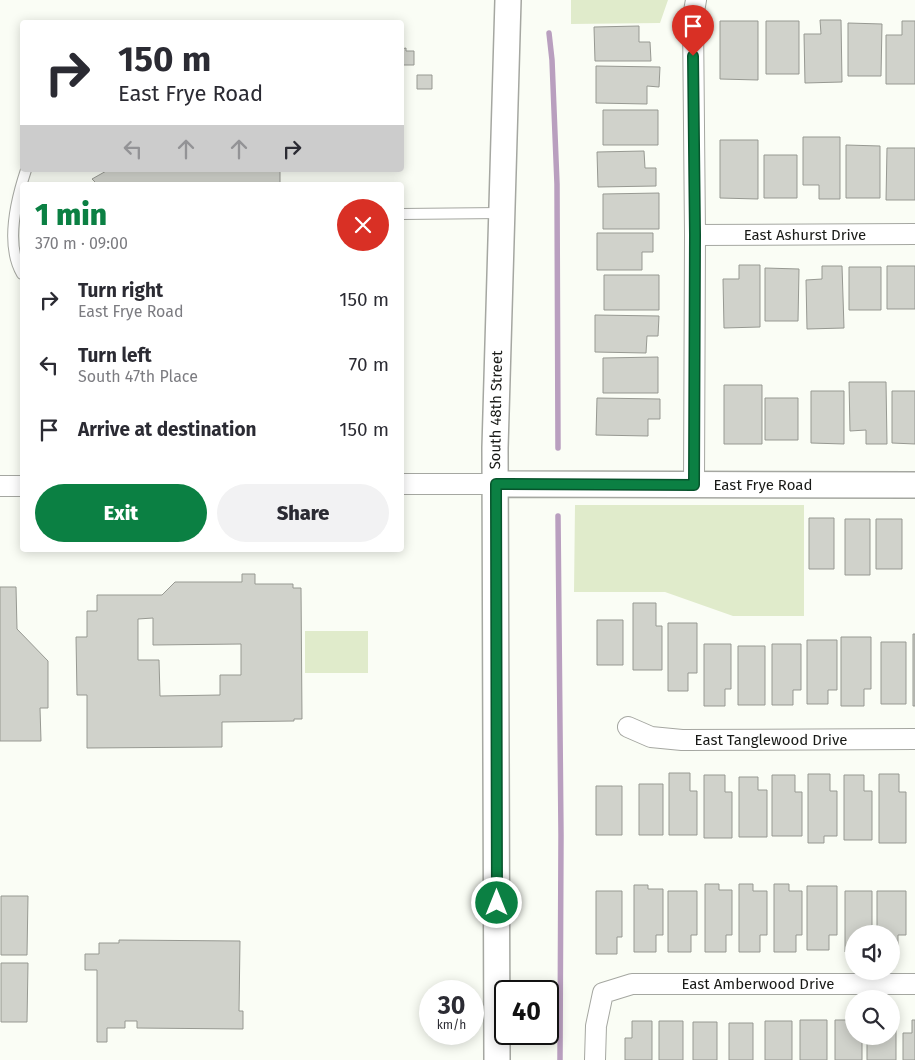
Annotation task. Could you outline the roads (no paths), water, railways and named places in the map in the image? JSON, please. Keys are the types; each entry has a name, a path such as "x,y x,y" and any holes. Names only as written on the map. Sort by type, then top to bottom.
{"street":[{"name":"South 48th Street","path":"497,1060 497,341 508,0"},
{"path":"694,485 695,235 693,17 696,0"},
{"name":"East Ashurst Drive","path":"695,235 915,234"},
{"name":"East Frye Road","path":"404,484 915,485"},
{"path":"0,486 20,486"},
{"name":"East Tanglewood Drive","path":"628,727 651,736 682,740 915,739"},
{"name":"East Amberwood Drive","path":"595,1060 596,1026 603,993 632,984 915,984"}],"lane":[{"path":"20,187 12,228 20,270"},
{"path":"404,214 502,213"}],"waterway":[{"path":"549,33 552,60 557,184 558,448"},
{"path":"558,516 561,835 560,1060"}]}
